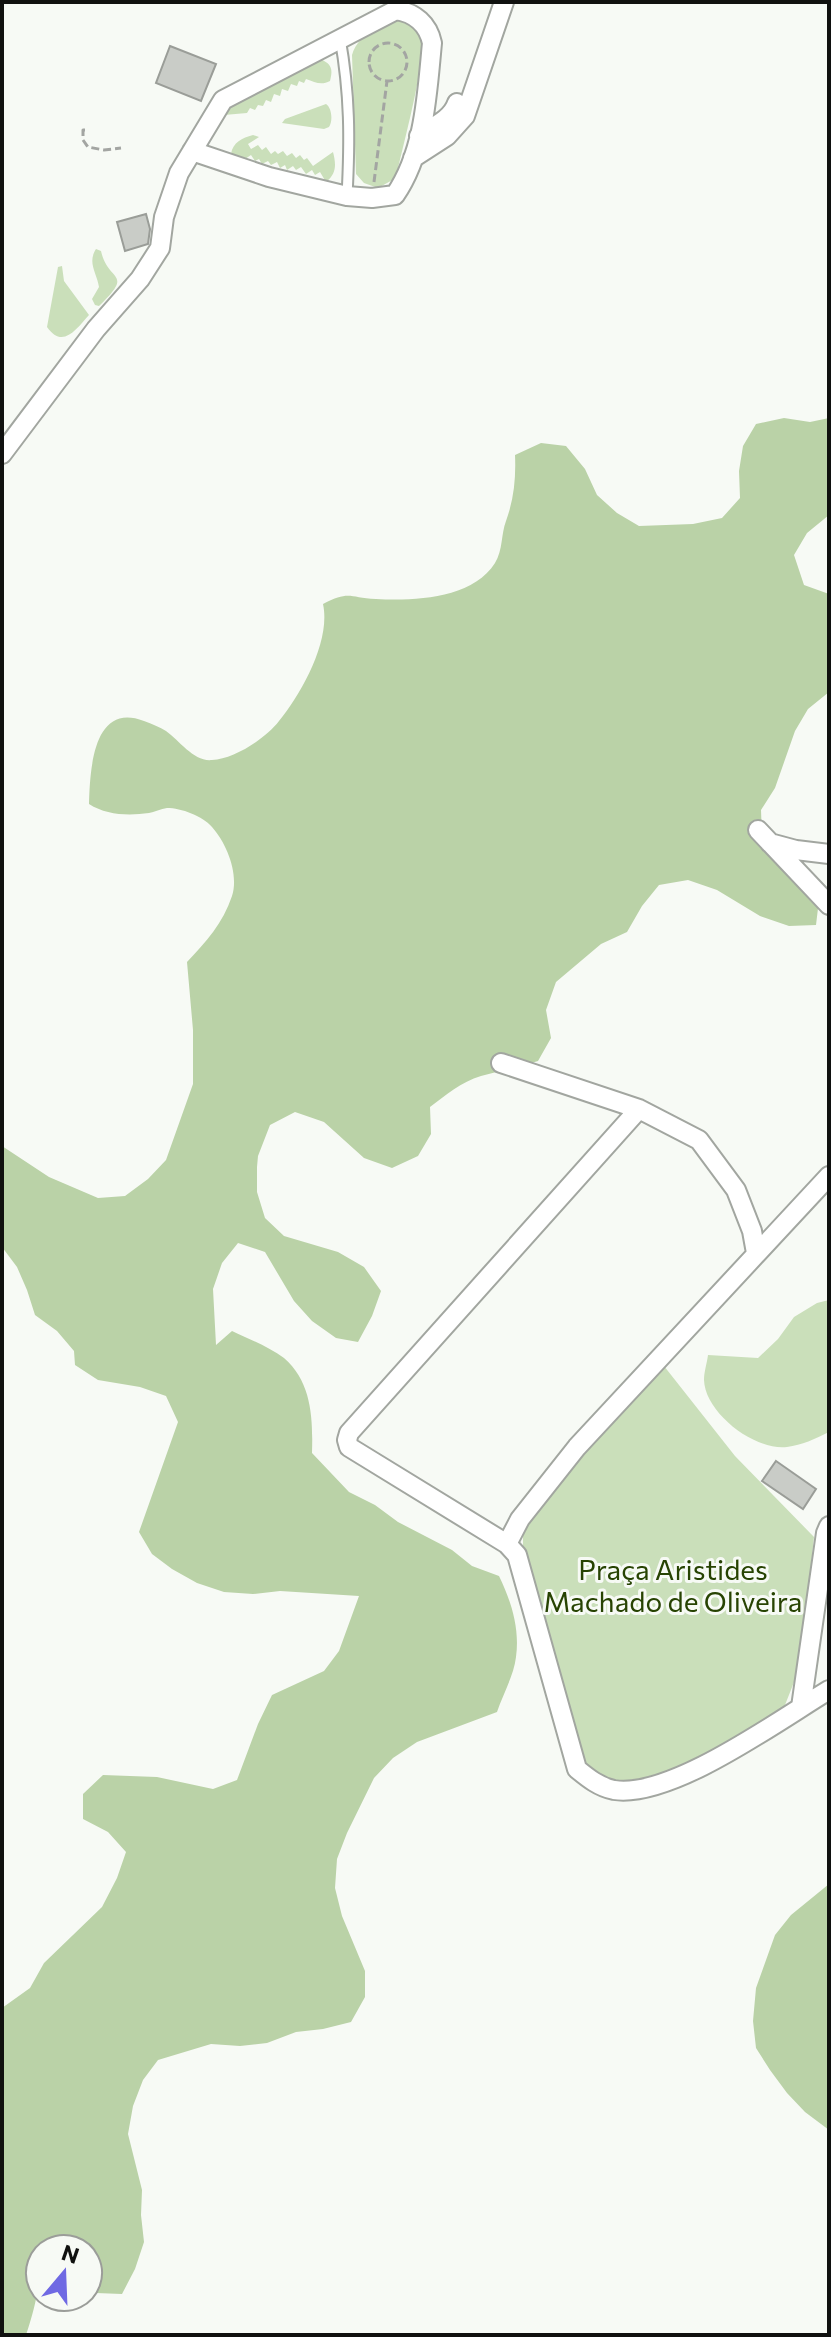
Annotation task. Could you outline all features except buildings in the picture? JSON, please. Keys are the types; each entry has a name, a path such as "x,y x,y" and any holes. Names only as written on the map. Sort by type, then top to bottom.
{"street":[{"path":"419,136 455,110 490,2"},
{"path":"413,158 447,136 465,116 504,2"},
{"path":"2,454 96,329 140,279 160,248 164,217 179,173 192,151 207,130 223,100 396,10 406,11 424,23 430,33 432,43 426,106 413,158 395,195 372,198 347,196 269,177 192,151"},
{"path":"829,854 796,850 764,837 829,905"},
{"path":"501,1063 639,1109 699,1140 736,1190 752,1231 756,1253"},
{"path":"639,1109 359,1421 349,1433 349,1447 507,1544 517,1555 577,1769 604,1787 644,1789 702,1767 829,1690"},
{"path":"507,1544 520,1519 577,1447 829,1176"},
{"path":"801,1707 829,1526"}],"lane":[{"path":"340,38 347,80 349,124 347,196"}],"path":[{"path":"387,43 403,50 407,62 399,77 387,81 375,76 369,59 375,48 387,43"},
{"path":"372,198 387,81"},
{"path":"85,130 82,137 88,147 104,150 121,148"}],"green space":[{"path":"409,18 421,33 418,81 396,178 378,188 364,183 356,174 352,55 361,40 374,28"},
{"path":"320,59 331,67 330,81 299,81 297,86 291,84 288,91 282,89 280,96 274,94 271,102 266,100 263,106 258,105 255,110 250,108 247,113 224,115 230,105"},
{"path":"326,104 331,115 329,127 324,129 282,123 285,119"},
{"path":"253,135 259,137 248,144 251,149 258,145 262,150 266,147 271,154 283,151 287,156 292,153 296,158 300,155 313,166 333,152 334,172 326,182 320,172 315,175 312,170 306,174 301,167 296,170 293,166 287,170 285,165 280,168 277,162 262,164 251,155 242,161 232,157 236,144"},
{"path":"96,249 101,251 117,282 99,306 92,299 99,287 92,263"},
{"path":"62,266 64,281 89,315 75,331 59,337 47,327 58,267"},
{"path":"784,418 810,422 829,418 829,515 807,533 794,555 804,585 829,594 829,692 808,709 795,731 775,788 761,810 762,837 819,900 816,925 789,926 760,916 717,890 688,880 659,885 627,932 601,944 556,982 546,1010 551,1038 538,1061 474,1079 430,1107 431,1134 418,1156 392,1168 364,1158 324,1122 295,1112 270,1125 257,1167 257,1192 265,1218 284,1236 338,1252 364,1267 381,1291 358,1342 336,1338 312,1321 294,1301 265,1252 238,1243 222,1263 213,1289 216,1345 232,1331 284,1358 300,1378 309,1402 312,1453 349,1492 452,1550 472,1566 499,1576 514,1615 517,1646 513,1671 497,1712 417,1742 393,1758 374,1778 347,1833 337,1859 335,1888 342,1916 365,1971 365,1997 351,2022 296,2032 267,2043 240,2046 211,2044 158,2060 143,2080 133,2106 128,2134 142,2190 144,2242 122,2294 104,2293 104,2233 24,2233 24,2313 33,2313 26,2335 2,2335 2,2008 30,1988 44,1963 102,1907 126,1852 108,1832 83,1819 83,1794 103,1775 157,1777 213,1789 237,1780 272,1695 324,1671 339,1651 359,1596 280,1591 253,1594 224,1592 197,1583 152,1554 139,1532 178,1422 166,1396 140,1387 98,1380 75,1365 74,1351 57,1331 35,1315 17,1267 2,1247 2,1146 49,1177 98,1198 125,1196 148,1179 166,1160 193,1084 193,1030 187,962 219,923 234,887 233,869 227,851 203,819 173,808 125,814 89,804 93,758 98,742 104,730 114,721 127,717 161,728 205,760 230,756 257,741 279,721 313,666 323,634 323,604 345,596 391,600 441,595 457,591 485,575 499,553 513,497 515,455 541,443 566,446 585,469 597,495 617,513 639,526 693,524 722,518 740,498 739,471 743,446 756,424"},
{"path":"829,1300 829,1432 787,1447 774,1447 747,1436 722,1417 707,1393 704,1380 708,1355 758,1358 778,1339 794,1317 817,1303"},
{"name":"Praça Aristides Machado de Oliveira","path":"664,1366 735,1456 814,1537 800,1667 785,1705 778,1712 684,1765 639,1779 619,1781 594,1771 581,1761 523,1551 523,1532 582,1453"},
{"path":"829,1884 829,2130 805,2112 770,2070 756,2048 753,2021 756,1988 775,1935 791,1915"}]}
